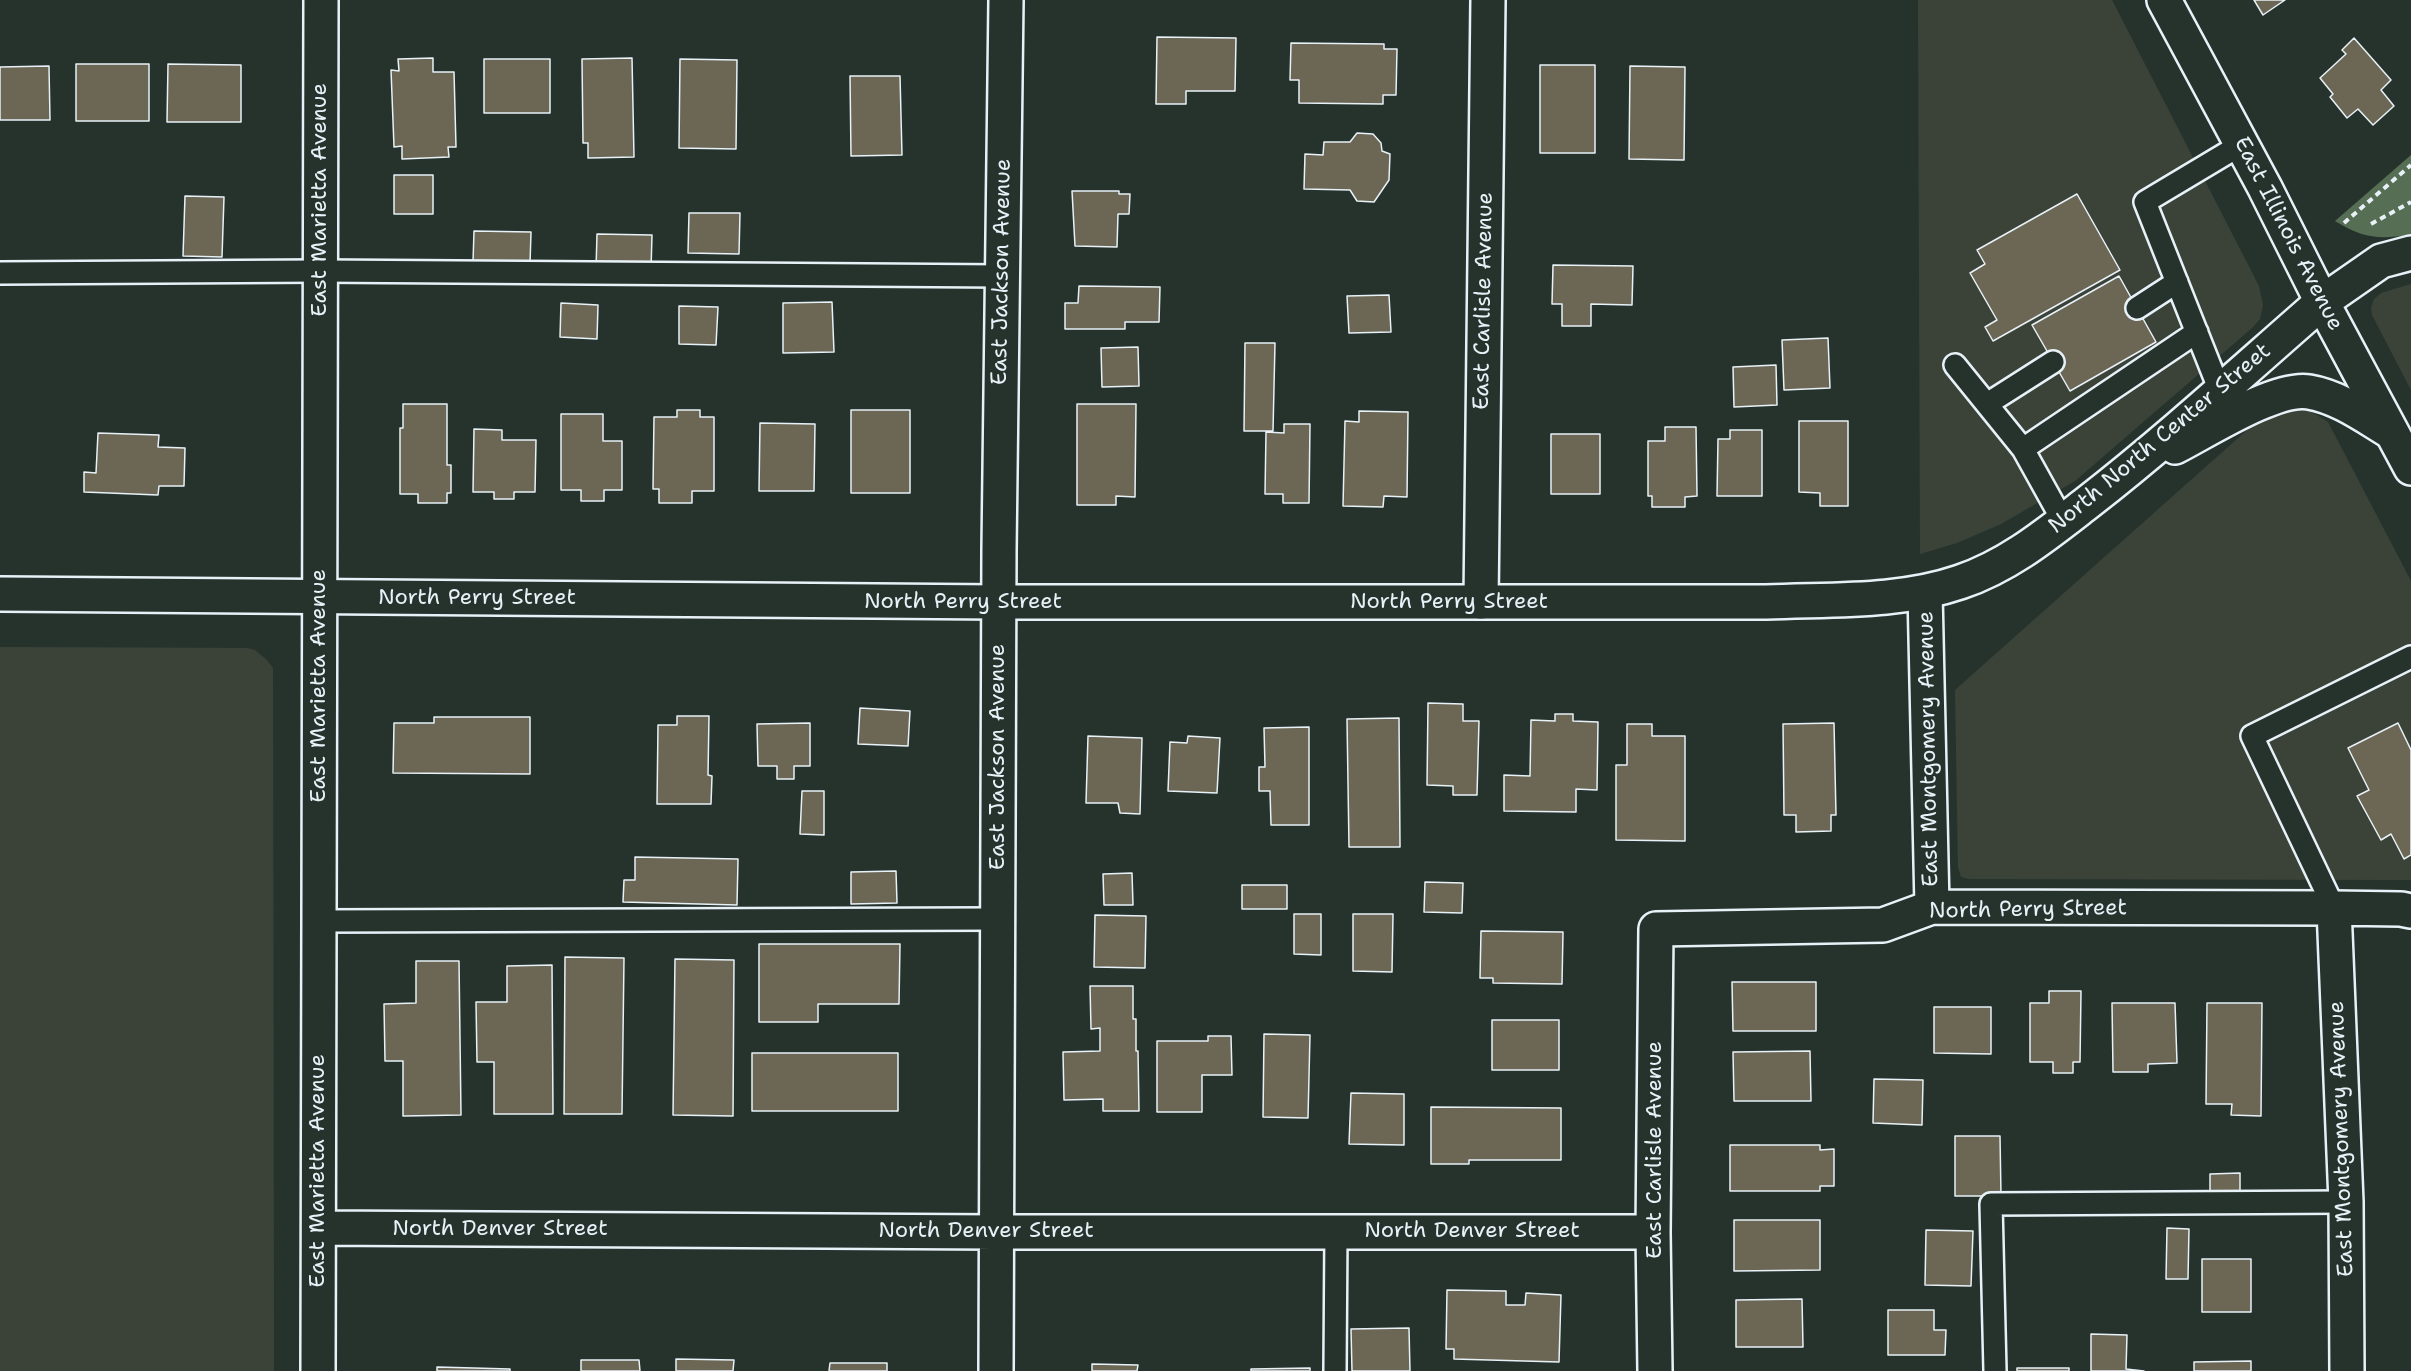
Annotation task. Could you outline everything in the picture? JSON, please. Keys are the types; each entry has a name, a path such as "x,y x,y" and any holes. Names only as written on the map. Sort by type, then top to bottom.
{"street":[{"name":"East Marietta Avenue","path":"318,1371 321,0"},
{"name":"East Jackson Avenue","path":"996,1371 999,602 1006,0"},
{"name":"East Carlisle Avenue","path":"1481,602 1488,0"},
{"name":"East Illinois Avenue","path":"2164,0 2411,468"},
{"name":"North North Center Street","path":"1925,592 1959,583 1995,569 2128,472 2322,302 2381,261 2411,254"},
{"path":"2128,472 2265,399 2300,392 2308,391 2342,403 2391,432"},
{"name":"North Perry Street","path":"0,594 999,602 1766,602 1886,597 1925,592"},
{"name":"East Montgomery Avenue","path":"1925,592 1932,907"},
{"name":"North Perry Street","path":"1656,929 1883,925 1932,907 2408,908"},
{"name":"East Montgomery Avenue","path":"2334,908 2346,1202 2347,1371"},
{"name":"East Carlisle Avenue","path":"1655,1371 1653,1232 1656,929"},
{"name":"North Denver Street","path":"319,1228 995,1232 1653,1232"}],"lane":[{"path":"2220,391 2145,202 2242,144"},
{"path":"0,273 320,271 1002,276"},
{"path":"2137,308 2177,282"},
{"path":"2023,449 2197,332"},
{"path":"1987,404 2054,362"},
{"path":"1956,365 2023,449 2063,521"},
{"path":"2334,908 2252,736 2411,657"},
{"path":"318,921 997,918"},
{"path":"1995,1371 1991,1204 2346,1202"},
{"path":"1335,1371 1336,1231"}],"path":[{"path":"2344,223 2411,165"},
{"path":"2367,229 2375,221 2411,202"}],"shaded area":[{"path":"1918,0 2112,0 2259,286 2263,305 2260,319 2252,328 2075,481 2001,524 1957,543 1920,554"},
{"path":"2411,284 2411,390 2372,315 2371,308 2374,299 2381,293"},
{"path":"2291,408 2312,412 2328,422 2411,581 2411,880 1969,879 1961,877 1958,867 1955,690 2255,423 2271,413"},
{"path":"0,647 247,648 255,650 273,668 274,1371 0,1371"}],"green space":[{"path":"2411,155 2411,235 2371,236 2335,221"}],"building":[{"path":"2254,0 2285,0 2263,15"},
{"path":"1157,37 1236,38 1235,91 1186,91 1186,104 1156,104"},
{"path":"2354,38 2391,80 2381,90 2394,106 2373,125 2358,109 2347,118 2330,97 2333,94 2320,78 2346,54 2342,50"},
{"path":"1291,43 1384,44 1384,49 1397,49 1396,95 1383,95 1383,104 1299,103 1299,80 1290,80"},
{"path":"433,58 433,72 454,72 456,147 448,147 449,157 402,159 402,146 394,147 391,70 399,71 398,59"},
{"path":"632,58 634,157 588,158 588,143 583,143 582,59"},
{"path":"484,59 550,59 550,113 484,113"},
{"path":"680,59 737,60 736,149 679,148"},
{"path":"76,64 149,64 149,121 76,121"},
{"path":"168,64 241,65 241,122 167,122"},
{"path":"1540,65 1595,65 1595,153 1540,153"},
{"path":"49,66 50,120 0,120 0,67"},
{"path":"1630,66 1685,67 1684,160 1629,159"},
{"path":"850,76 900,76 902,155 851,156"},
{"path":"1357,133 1373,134 1381,143 1382,151 1390,154 1389,180 1374,202 1357,201 1350,190 1304,189 1305,154 1323,155 1324,142 1350,142"},
{"path":"394,175 433,175 433,214 394,214"},
{"path":"1072,191 1119,191 1119,194 1130,194 1129,214 1118,214 1117,247 1075,246"},
{"path":"2077,194 2120,270 1993,341 1985,327 1997,320 1970,273 1985,264 1977,250"},
{"path":"185,196 224,197 222,257 183,256"},
{"path":"689,213 740,213 739,254 688,253"},
{"path":"474,231 531,232 530,264 473,262"},
{"path":"597,234 652,235 651,270 596,269"},
{"path":"1553,265 1633,266 1632,305 1591,304 1591,326 1562,326 1562,304 1552,304"},
{"path":"2119,276 2156,342 2070,391 2032,325"},
{"path":"1079,286 1160,287 1159,322 1125,322 1125,329 1065,329 1065,303 1078,303"},
{"path":"1389,295 1391,332 1349,333 1347,296"},
{"path":"832,302 834,352 783,353 783,303"},
{"path":"561,303 598,305 597,339 560,337"},
{"path":"679,306 718,307 716,345 679,344"},
{"path":"1828,338 1830,388 1784,390 1782,340"},
{"path":"1245,343 1275,343 1273,431 1244,431"},
{"path":"1138,347 1139,386 1102,387 1101,348"},
{"path":"1776,365 1777,405 1734,407 1733,367"},
{"path":"403,404 447,404 447,465 451,465 451,493 447,493 447,503 418,503 418,494 400,494 400,428 403,428"},
{"path":"1077,404 1136,404 1135,497 1116,496 1116,505 1077,505"},
{"path":"677,410 700,410 700,417 714,417 714,491 692,491 692,503 659,503 659,489 653,489 654,417 677,417"},
{"path":"851,410 910,410 910,493 851,493"},
{"path":"1359,411 1408,412 1407,497 1384,496 1383,507 1343,506 1345,421 1359,422"},
{"path":"561,414 603,414 603,441 622,441 622,490 604,490 604,501 581,501 581,490 561,490"},
{"path":"1799,421 1848,421 1848,506 1820,506 1820,493 1799,492"},
{"path":"760,423 815,424 814,491 759,491"},
{"path":"1284,424 1310,424 1309,503 1283,503 1283,494 1265,494 1266,432 1284,433"},
{"path":"1665,427 1696,427 1697,496 1685,497 1685,507 1652,507 1652,496 1648,496 1648,441 1665,441"},
{"path":"474,429 502,430 502,440 536,440 535,492 514,492 514,499 494,499 494,492 473,492"},
{"path":"1730,430 1762,430 1762,496 1717,496 1718,439 1730,439"},
{"path":"98,433 159,435 158,447 185,448 184,486 159,486 158,495 84,492 84,472 96,473"},
{"path":"1551,434 1600,434 1600,494 1551,494"},
{"path":"1428,703 1463,704 1463,721 1479,721 1477,795 1453,795 1453,786 1427,785"},
{"path":"860,708 910,711 908,746 858,744"},
{"path":"1555,714 1573,714 1573,721 1598,722 1597,790 1576,789 1576,812 1504,811 1504,775 1530,776 1531,720 1555,721"},
{"path":"677,716 709,716 708,775 712,776 711,804 657,804 658,725 677,725"},
{"path":"434,717 530,717 530,774 393,773 394,723 434,723"},
{"path":"1399,718 1400,847 1349,847 1347,719"},
{"path":"810,723 810,766 794,766 794,779 777,779 777,766 758,766 757,724"},
{"path":"1834,723 1836,815 1831,815 1831,831 1796,832 1796,815 1784,815 1783,724"},
{"path":"2398,723 2411,750 2411,855 2404,859 2391,834 2381,840 2357,796 2369,790 2348,748"},
{"path":"1627,724 1652,724 1652,736 1685,736 1685,841 1616,840 1616,765 1627,765"},
{"path":"1309,727 1309,825 1271,825 1270,791 1259,791 1259,767 1265,767 1264,728"},
{"path":"1088,736 1142,738 1140,814 1120,813 1118,803 1086,803"},
{"path":"1188,736 1220,738 1217,793 1168,791 1170,742 1187,743"},
{"path":"802,791 824,791 824,835 800,834"},
{"path":"635,857 738,859 737,905 623,902 624,880 635,880"},
{"path":"896,871 897,903 851,904 851,872"},
{"path":"1132,873 1133,905 1104,905 1103,874"},
{"path":"1425,882 1463,883 1462,913 1424,912"},
{"path":"1242,885 1287,885 1287,909 1242,909"},
{"path":"1294,914 1321,914 1321,955 1294,954"},
{"path":"1353,914 1393,914 1392,972 1353,971"},
{"path":"1095,915 1146,916 1145,968 1094,967"},
{"path":"1481,931 1563,932 1562,984 1493,983 1493,978 1480,978"},
{"path":"759,944 900,944 899,1004 818,1004 818,1022 759,1022"},
{"path":"565,957 624,958 622,1114 564,1114"},
{"path":"675,959 734,960 733,1116 673,1115"},
{"path":"416,961 459,961 461,1115 403,1116 403,1061 385,1061 384,1004 416,1003"},
{"path":"552,965 553,1114 494,1114 494,1062 477,1062 476,1002 507,1002 507,966"},
{"path":"1732,982 1816,982 1816,1031 1733,1031"},
{"path":"1090,986 1133,986 1133,1019 1136,1019 1136,1051 1138,1051 1139,1111 1103,1111 1103,1099 1064,1100 1063,1052 1100,1051 1100,1028 1091,1029"},
{"path":"2049,991 2081,991 2080,1062 2073,1062 2073,1073 2053,1073 2053,1062 2030,1062 2030,1003 2049,1003"},
{"path":"2112,1003 2175,1003 2177,1063 2148,1064 2148,1072 2113,1072"},
{"path":"2207,1003 2262,1003 2261,1116 2231,1115 2232,1104 2206,1104"},
{"path":"1934,1007 1991,1007 1991,1054 1934,1053"},
{"path":"1492,1020 1559,1020 1559,1070 1492,1070"},
{"path":"1264,1034 1310,1035 1308,1118 1263,1117"},
{"path":"1208,1036 1231,1036 1232,1075 1202,1075 1202,1112 1157,1112 1157,1041 1208,1041"},
{"path":"1810,1051 1811,1101 1734,1101 1733,1052"},
{"path":"752,1053 898,1053 898,1111 752,1111"},
{"path":"1874,1079 1923,1080 1922,1125 1873,1123"},
{"path":"1351,1093 1404,1094 1404,1145 1349,1144"},
{"path":"1431,1107 1561,1108 1561,1160 1469,1160 1469,1164 1431,1164"},
{"path":"1955,1136 2000,1136 2001,1196 1955,1196"},
{"path":"1730,1145 1820,1145 1820,1150 1834,1149 1834,1186 1820,1186 1820,1191 1730,1191"},
{"path":"2240,1173 2240,1198 2210,1199 2210,1174"},
{"path":"1734,1220 1820,1220 1820,1270 1734,1271"},
{"path":"2167,1228 2189,1229 2188,1279 2166,1279"},
{"path":"1926,1230 1973,1231 1971,1286 1925,1285"},
{"path":"2202,1259 2251,1259 2251,1312 2202,1312"},
{"path":"1447,1290 1506,1291 1506,1305 1525,1305 1526,1293 1561,1295 1559,1362 1454,1359 1454,1349 1446,1349"},
{"path":"1802,1299 1803,1347 1736,1347 1736,1300"},
{"path":"1888,1310 1934,1310 1934,1330 1946,1330 1945,1355 1888,1355"},
{"path":"1409,1328 1410,1371 1352,1371 1351,1329"},
{"path":"2091,1334 2127,1335 2126,1369 2144,1371 2091,1371"},
{"path":"676,1359 734,1360 733,1371 676,1371"},
{"path":"581,1360 639,1360 640,1371 581,1371"},
{"path":"2251,1361 2251,1371 2194,1371 2194,1362"},
{"path":"830,1363 887,1363 887,1371 829,1371"},
{"path":"1092,1364 1138,1365 1137,1371 1092,1371"},
{"path":"437,1367 510,1369 510,1371 437,1371"},
{"path":"1310,1368 1310,1371 1251,1371 1251,1369"},
{"path":"2017,1368 2069,1368 2069,1371 2017,1371"}]}
